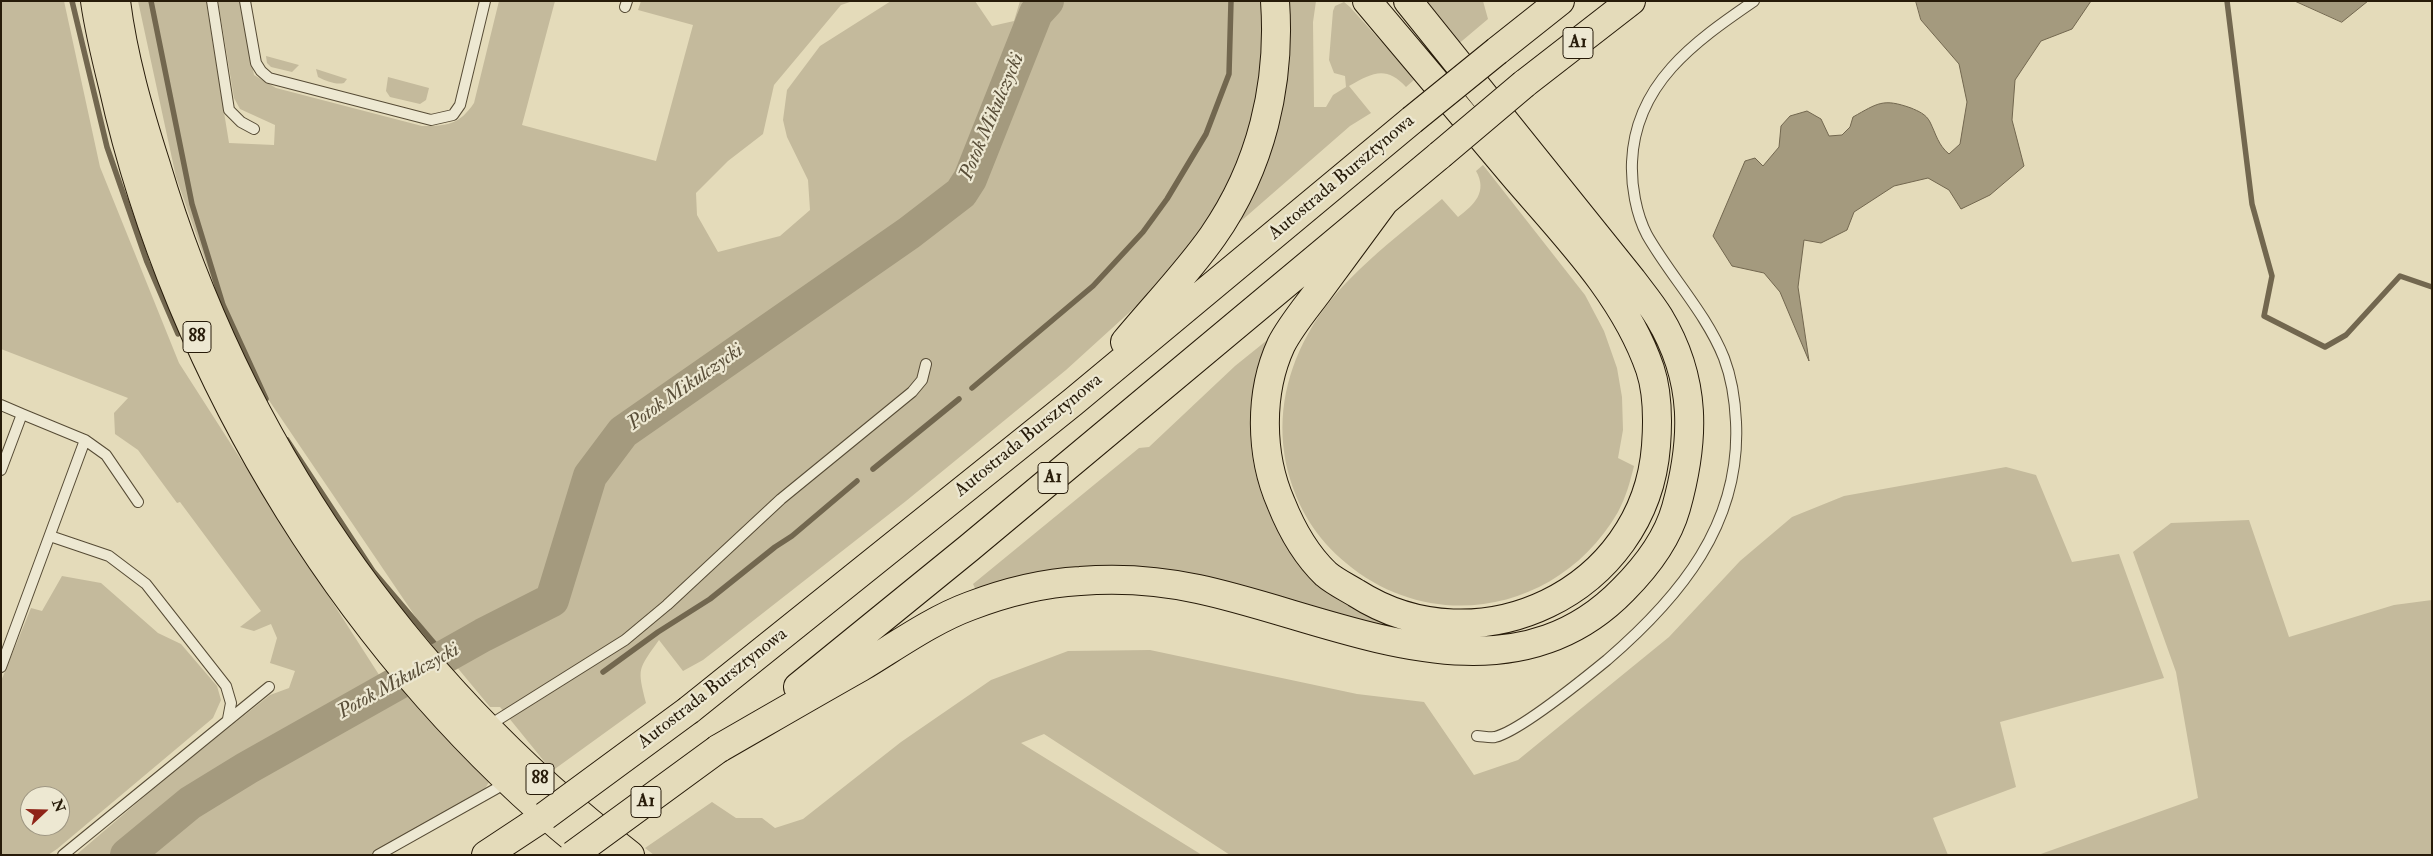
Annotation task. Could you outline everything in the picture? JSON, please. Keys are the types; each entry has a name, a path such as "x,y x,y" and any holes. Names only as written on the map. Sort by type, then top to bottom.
{"main road":[{"name":"88","path":"95,1 124,139 162,255 228,407 268,477 318,555 389,633 511,780 594,855"},
{"name":"88","path":"116,1 142,118 165,196 206,310 246,393 288,470 389,633"},
{"path":"1073,402 1213,237 1242,190 1260,143 1273,90 1278,37 1275,1"},
{"path":"1367,1 1563,233 1610,293 1635,331 1651,373 1658,419 1657,436 1654,471 1641,506 1619,545 1588,579 1558,598 1518,616 1468,624 1415,620 1369,601 1326,574 1293,532 1272,482 1264,430 1270,376 1281,344 1384,202"},
{"path":"718,749 919,632 969,606 1027,589 1079,581 1130,581 1196,588 1411,646 1456,652 1496,651 1532,644 1570,628 1609,604 1647,566 1672,521 1686,474 1691,424 1687,392 1677,356 1659,318 1632,280 1408,1"},
{"name":"Autostrada Bursztynowa","path":"486,855 545,816 689,710 1073,402 1497,50 1560,1"},
{"name":"A1","path":"573,855 718,749 824,667 1524,84 1631,1"},
{"name":"88","path":"447,702 485,727 584,819 630,855"}],"lane":[{"path":"212,1 229,110 241,122 254,128"},
{"path":"245,1 256,63 269,78 431,120 453,115 460,105 485,1"},
{"path":"1477,736 1494,737 1509,731 1582,681 1641,630 1686,579 1709,544 1728,497 1737,449 1735,396 1724,359 1706,322 1671,275 1646,231 1631,183 1633,142 1646,102 1673,64 1716,27 1754,1"},
{"path":"485,727 610,650 668,605 781,498 912,392 922,380 926,364"},
{"path":"1,405 85,440 106,455 138,502"},
{"path":"1,470 22,414"},
{"path":"1,667 85,440"},
{"path":"50,536 109,556 146,584 226,686 231,703 228,719"},
{"path":"63,855 268,687"},
{"path":"378,855 511,780"}],"shaded area":[{"path":"1,1 64,1 100,167 179,363 383,681 350,703 274,743 190,796 119,855 76,855 173,772 270,695 289,688 295,671 270,663 277,638 271,624 254,631 240,627 261,611 180,502 177,503 138,450 115,434 114,413 128,398 1,349"},
{"path":"138,1 206,1 229,143 274,145 275,125 240,109 234,98 218,1 240,1 254,75 276,88 422,126 452,123 463,116 474,103 499,1 555,1 522,125 656,161 693,25 638,10 641,1 853,1 841,5 774,85 763,134 728,161 696,193 697,215 718,252 780,236 810,210 808,180 787,137 783,120 787,90 820,46 891,1 975,1 992,26 1014,21 1020,1 1261,1 1263,37 1257,109 1239,171 1202,231 1143,300 1066,370 906,501 703,660 683,671 659,640 641,669 641,682 646,703 552,771 500,707 490,707 417,619 264,393 231,334 176,177"},
{"path":"1287,1 1316,1 1313,22 1314,107 1326,107 1333,95 1346,87 1345,76 1334,73 1329,60 1333,11 1335,6 1344,2 1415,79 1406,87 1392,76 1379,73 1349,86 1371,113 1350,126 1233,228 1265,165 1281,118 1289,60"},
{"path":"1420,1 1483,1 1488,19 1456,46"},
{"path":"1916,1 2091,1 2072,29 2041,41 2015,80 2012,120 2024,166 1990,195 1961,209 1949,190 1928,178 1894,186 1854,212 1847,230 1821,243 1804,240 1798,287 1809,361 1780,292 1764,273 1732,266 1713,236 1745,161 1755,158 1763,166 1779,147 1781,126 1790,116 1807,111 1821,119 1829,136 1842,135 1850,127 1853,117 1875,105 1894,103 1922,113 1930,122 1940,143 1949,154 1960,144 1967,102 1959,64 1921,20"},
{"path":"2295,1 2368,1 2342,22"},
{"path":"266,56 299,65 292,72 271,67 267,63"},
{"path":"316,69 347,79 344,83 334,83 318,77"},
{"path":"388,77 429,88 426,100 420,104 390,97 386,91"},
{"path":"1483,165 1585,295 1604,331 1617,368 1622,397 1623,430 1618,458 1634,466 1626,495 1618,512 1594,546 1564,572 1530,591 1494,602 1456,605 1418,600 1381,586 1346,563 1317,533 1297,498 1288,472 1284,454 1284,401 1293,367 1300,350 1320,314 1335,295 1369,261 1442,199 1458,217 1469,208 1480,192 1476,171"},
{"path":"1271,337 1260,363 1254,384 1250,430 1254,467 1265,502 1281,535 1303,564 1330,589 1361,610 1397,626 1396,630 1210,578 976,590 973,584 1139,448 1149,447 1235,366"},
{"path":"2006,467 2036,475 2072,562 2119,554 2164,678 2000,722 2016,787 1933,818 1948,855 1230,855 1044,734 1021,743 1202,855 654,855 645,848 712,802 736,818 762,818 775,828 803,819 901,742 991,680 1068,651 1150,650 1357,694 1424,702 1474,775 1518,760 1669,637 1740,561 1792,517 1844,496"},
{"path":"2249,520 2289,637 2394,605 2432,600 2432,855 2038,855 2198,798 2176,672 2133,552 2171,523"},
{"path":"62,576 101,583 158,633 181,644 217,686 221,700 213,718 57,849 48,855 1,855 1,681 31,608 42,611"},
{"path":"404,686 490,774 489,782 483,792 370,855 133,855 196,802 257,765"}],"waterway":[{"path":"72,1 107,147 147,262 178,334"},
{"path":"151,1 192,204 223,305 266,399"},
{"name":"Potok Mikulczycki","path":"127,855 190,803 247,768 483,635 552,600 590,476 623,432 909,233 961,193 970,179 1036,13 1047,1"},
{"path":"972,388 1093,286 1143,232 1167,199 1206,134 1229,74 1231,1"},
{"path":"2227,1 2252,204 2272,276 2264,316 2325,347 2346,335 2400,276 2432,287"},
{"path":"873,469 959,399"},
{"path":"287,440 373,571 445,656"},
{"path":"603,672 658,632 710,599 775,547 792,536 857,481"}]}
